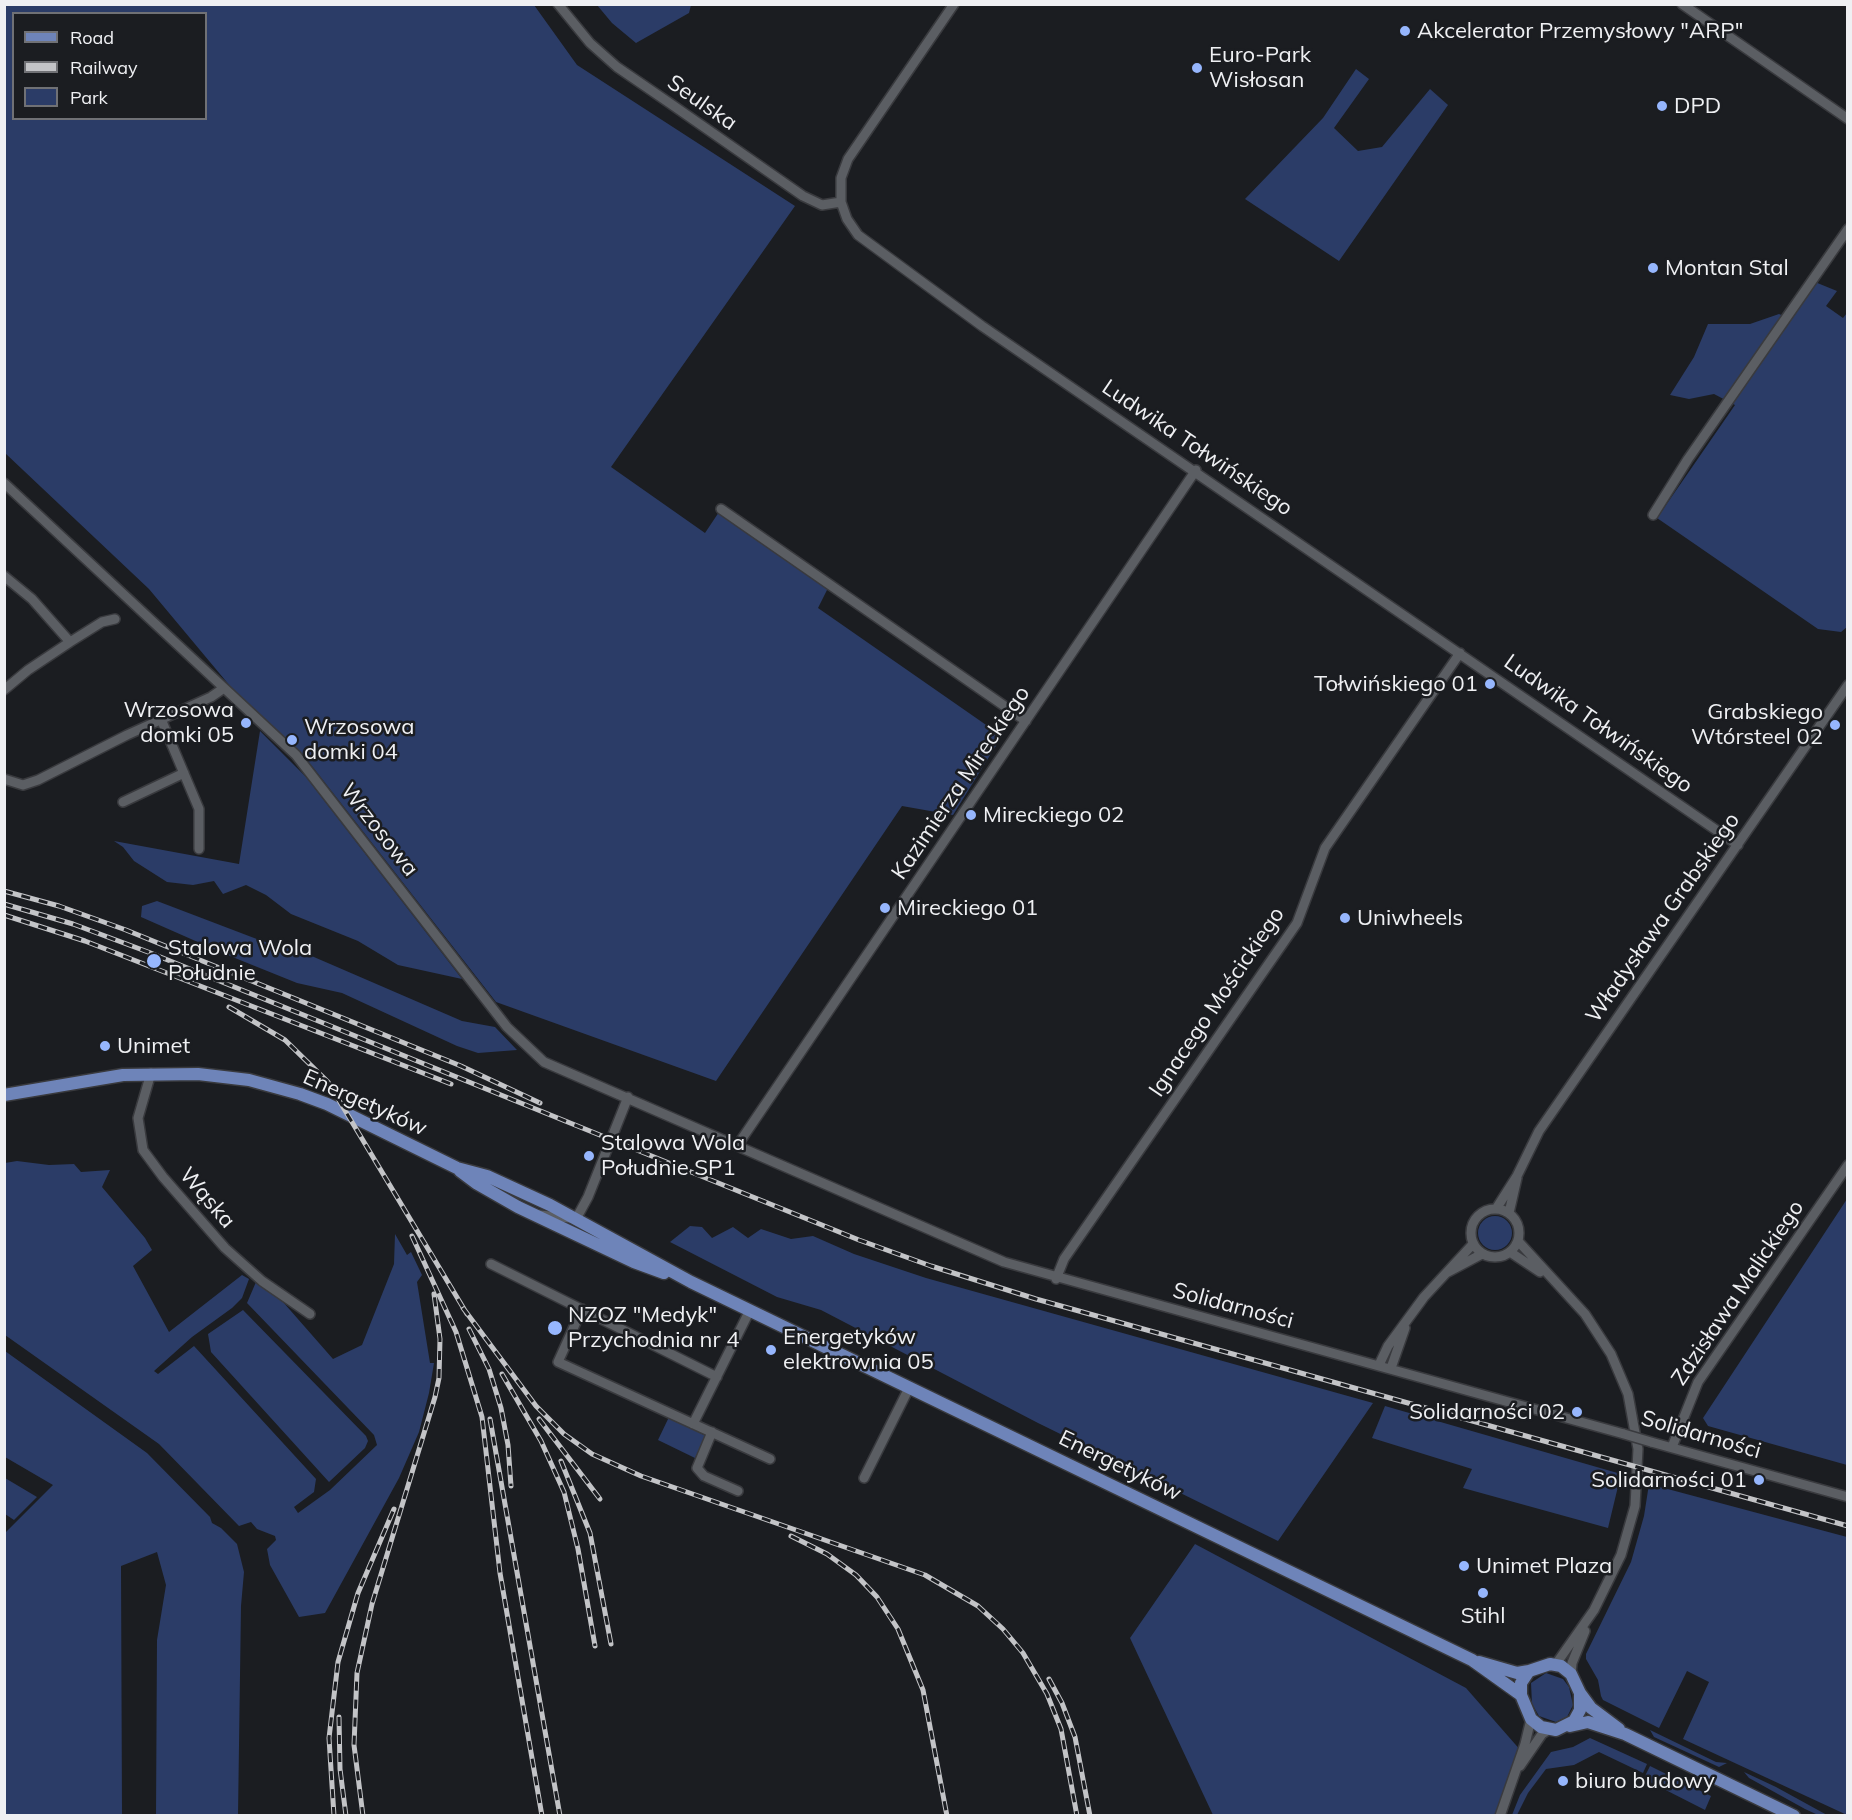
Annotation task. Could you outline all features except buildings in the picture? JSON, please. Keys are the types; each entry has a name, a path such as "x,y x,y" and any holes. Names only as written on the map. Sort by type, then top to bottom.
{"main road":[{"name":"Energetyków","path":"4,1095 151,1073 198,1074 249,1080 300,1094 457,1168 488,1190 595,1244 634,1262 692,1282"},
{"name":"Energetyków","path":"457,1168 488,1176 576,1219 692,1282 1472,1660 1517,1673 1529,1671"},
{"name":"Energetyków","path":"1472,1660 1521,1695"},
{"path":"1625,1734 1591,1708 1580,1693 1571,1674 1556,1664 1542,1664 1529,1671 1521,1683 1521,1695 1531,1719 1548,1730 1588,1722 1625,1734 1794,1815"},
{"path":"1570,1726 1578,1715 1580,1693"}],"street":[{"name":"Seulska","path":"558,4 590,43 617,67 671,105 803,196 822,205 841,202"},
{"name":"Ludwika Tołwińskiego","path":"954,4 848,159 841,178 841,202 852,227 868,244 991,332 1196,470 1738,844"},
{"path":"1682,4 1848,119"},
{"path":"1653,515 1688,459 1848,229"},
{"name":"Kazimierza Mireckiego","path":"737,1146 1196,470"},
{"name":"Wrzosowa","path":"4,483 304,765 522,1043 557,1069 620,1096 628,1097"},
{"path":"721,509 1026,722"},
{"path":"4,576 32,599 70,642"},
{"path":"4,690 28,670 70,642 102,622 115,619"},
{"name":"Ignacego Mościckiego","path":"1056,1279 1064,1259 1296,923 1325,848 1460,653"},
{"name":"Władysława Grabskiego","path":"1496,1209 1517,1176 1539,1131 1848,685"},
{"path":"4,778 17,784 30,783 211,697 224,688"},
{"path":"161,719 199,809 200,849"},
{"path":"123,802 184,773"},
{"name":"Wąska","path":"151,1073 138,1118 143,1150 163,1178 225,1248 249,1270 310,1314"},
{"path":"576,1219 588,1197 628,1097"},
{"name":"Solidarności","path":"628,1097 1004,1262 1056,1279 1391,1368 1848,1497"},
{"name":"Zdzisława Malickiego","path":"1671,1448 1698,1382 1848,1166"},
{"name":"Władysława Grabskiego","path":"1509,1213 1517,1176"},
{"path":"1496,1209 1509,1213 1518,1226 1518,1242 1510,1252 1496,1257 1482,1254 1473,1244 1471,1230 1477,1217 1496,1209"},
{"path":"534,1214 576,1219 595,1244"},
{"path":"1518,1242 1549,1278 1585,1314 1611,1354 1628,1394 1638,1449 1638,1486 1628,1538 1575,1652 1571,1674"},
{"path":"1380,1365 1388,1346 1446,1273 1473,1244"},
{"path":"1510,1252 1549,1278"},
{"path":"1446,1273 1482,1254"},
{"path":"491,1264 717,1377"},
{"path":"582,1309 558,1362 770,1459"},
{"path":"693,1424 750,1310"},
{"path":"1391,1368 1408,1321"},
{"path":"864,1478 909,1388"},
{"path":"712,1432 697,1468 704,1476 738,1491"},
{"path":"1556,1664 1594,1610"},
{"path":"1500,1815 1531,1719"},
{"path":"1516,1770 1531,1754 1542,1734 1548,1730"}],"green space":[{"path":"4,5 534,5 577,65 795,206 611,467 705,533 721,509 830,584 818,608 1002,736 953,815 902,806 716,1081 496,1002 308,761 235,692 149,589 5,453"},
{"path":"597,5 691,5 689,13 636,43 612,23"},
{"path":"1356,69 1369,79 1334,128 1358,151 1382,147 1430,89 1448,105 1339,261 1245,199 1323,118"},
{"path":"1810,280 1837,291 1826,306 1843,318 1847,313 1847,627 1841,632 1818,629 1657,518 1735,405 1714,394 1689,399 1670,395 1694,357 1708,324 1750,324 1779,314 1786,317"},
{"path":"260,731 306,777 462,979 398,965 358,941 291,914 266,895 246,885 223,894 214,881 193,885 167,882 134,861 123,847 114,841 239,864"},
{"path":"157,901 262,941 307,954 462,1021 495,1027 517,1050 478,1053 457,1046 342,993 297,983 225,954 141,917 142,906"},
{"path":"17,1161 49,1165 74,1164 81,1172 110,1170 102,1187 145,1238 152,1250 133,1266 169,1332 242,1275 249,1279 242,1298 232,1308 192,1337 154,1371 158,1374 194,1346 316,1479 314,1492 294,1507 298,1513 330,1490 377,1445 374,1435 247,1303 256,1282 276,1294 333,1359 362,1345 394,1264 395,1234 407,1255 411,1252 422,1275 417,1282 430,1363 434,1363 429,1393 419,1432 399,1478 325,1613 299,1617 270,1565 267,1549 276,1540 275,1536 257,1529 251,1522 239,1526 159,1444 5,1335 5,1163"},
{"path":"1847,1199 1847,1465 1708,1426 1703,1418"},
{"path":"1495,1216 1507,1221 1512,1233 1507,1245 1495,1250 1483,1245 1478,1233 1483,1221"},
{"path":"690,1226 702,1227 712,1238 733,1227 748,1238 761,1229 791,1239 813,1236 854,1254 926,1278 1373,1403 1278,1541 1038,1423 821,1310 777,1297 670,1242"},
{"path":"243,1310 366,1436 368,1441 365,1448 329,1482 211,1352 208,1334"},
{"path":"5,1351 147,1453 210,1517 212,1523 221,1528 237,1544 244,1572 241,1606 238,1815 156,1815 157,1640 166,1585 157,1552 121,1566 122,1815 5,1815 5,1533 53,1485 5,1457"},
{"path":"1385,1406 1621,1474 1608,1528 1463,1488 1472,1469 1372,1438"},
{"path":"669,1417 706,1436 695,1458 658,1440"},
{"path":"5,1478 37,1497 14,1520 5,1514"},
{"path":"1649,1484 1847,1537 1847,1815 1683,1739 1709,1682 1687,1671 1659,1728 1603,1700 1598,1680 1586,1659 1586,1654 1631,1562 1644,1516"},
{"path":"1195,1544 1466,1688 1522,1752 1496,1815 1213,1815 1130,1638"},
{"path":"1546,1673 1563,1679 1569,1687 1573,1705 1567,1717 1556,1722 1539,1716 1532,1704 1531,1683"},
{"path":"1650,1730 1716,1762 1727,1763 1719,1767 1654,1737"},
{"path":"1590,1738 1647,1764 1643,1773 1599,1752 1574,1765 1546,1769 1528,1793 1517,1815 1512,1815 1520,1795 1551,1752 1573,1747"},
{"path":"1650,1766 1711,1796 1705,1810 1648,1781 1645,1776"},
{"path":"1744,1772 1827,1815 1818,1815 1805,1809 1749,1778"}],"railway":[{"path":"4,891 59,906 126,930 461,1066 540,1103"},
{"path":"4,904 73,924 148,952 859,1240 931,1266 1036,1299 1848,1526"},
{"path":"4,915 85,941 451,1084"},
{"path":"229,1007 285,1040 328,1082 467,1314"},
{"path":"412,1236 456,1332 482,1417 500,1573 542,1816"},
{"path":"363,1816 354,1745 357,1673 372,1604 439,1378 440,1339 434,1294"},
{"path":"463,1308 536,1406 564,1434 592,1454 641,1476 925,1575 978,1606 1003,1629 1023,1653 1047,1694 1061,1729 1077,1816"},
{"path":"469,1329 489,1369 501,1408 508,1445 511,1486"},
{"path":"502,1374 541,1441 564,1492 578,1549 595,1646"},
{"path":"490,1419 560,1816"},
{"path":"539,1419 600,1499"},
{"path":"561,1461 590,1533 611,1644"},
{"path":"334,1816 329,1738 338,1662 358,1593 394,1509"},
{"path":"791,1536 827,1554 856,1575 877,1597 898,1629 923,1690 947,1816"},
{"path":"1049,1679 1062,1703 1075,1737 1090,1816"},
{"path":"339,1717 340,1769 346,1816"}],"place":[{"name":"Akcelerator Przemysłowy \"ARP\"","path":"1405,31"},
{"name":"Euro-Park Wisłosan","path":"1197,68"},
{"name":"DPD","path":"1662,106"},
{"name":"Montan Stal","path":"1653,268"},
{"name":"Tołwińskiego 01","path":"1490,684"},
{"name":"Wrzosowa domki 05","path":"246,723"},
{"name":"Grabskiego Wtórsteel 02","path":"1835,725"},
{"name":"Wrzosowa domki 04","path":"292,740"},
{"name":"Mireckiego 02","path":"971,815"},
{"name":"Mireckiego 01","path":"885,908"},
{"name":"Uniwheels","path":"1345,918"},
{"name":"Stalowa Wola Południe","path":"154,961"},
{"name":"Unimet","path":"105,1046"},
{"name":"Stalowa Wola Południe SP1","path":"589,1156"},
{"name":"NZOZ \"Medyk\" Przychodnia nr 4","path":"555,1328"},
{"name":"Energetyków elektrownia 05","path":"771,1350"},
{"name":"Solidarności 02","path":"1577,1412"},
{"name":"Solidarności 01","path":"1759,1480"},
{"name":"Unimet Plaza","path":"1464,1566"},
{"name":"Stihl","path":"1483,1593"},
{"name":"biuro budowy","path":"1563,1781"}]}
